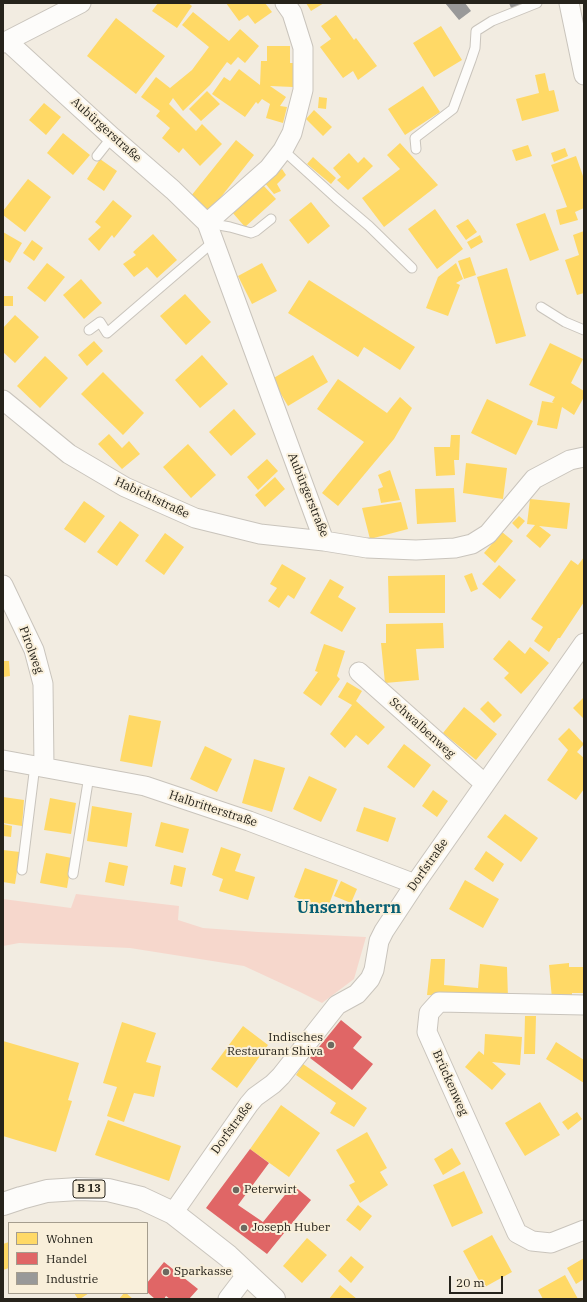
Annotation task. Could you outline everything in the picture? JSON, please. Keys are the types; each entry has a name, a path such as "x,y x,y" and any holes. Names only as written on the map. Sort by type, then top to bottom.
{"main road":[{"name":"B 13","path":"3,1204 47,1191 78,1189 108,1190 142,1198 173,1213 228,1256 274,1299"}],"street":[{"path":"5,42 81,3"},
{"path":"207,223 269,168 283,150 292,133 303,90 303,48 292,13 285,3"},
{"path":"570,3 584,75"},
{"name":"Aubürgerstraße","path":"5,42 173,190 207,223 324,541 367,548 416,550 454,548 472,544 488,534 534,479 570,460 584,457"},
{"name":"Habichtstraße","path":"3,400 69,454 125,487 181,512 195,518 260,534 324,541"},
{"name":"Pirolweg","path":"3,585 34,650 43,684 39,766"},
{"name":"Dorfstraße","path":"173,1213 249,1104 255,1097 281,1076 337,1005 356,994 370,979 374,970 379,941 384,931 415,884 584,643"},
{"name":"Schwalbenweg","path":"358,672 485,784"},
{"name":"Halbritterstraße","path":"3,760 145,786 249,820 415,884"},
{"name":"Brückenweg","path":"584,1005 439,1002 429,1013 427,1032 518,1233 532,1241 551,1243 584,1230"},
{"path":"228,1299 247,1274"}],"lane":[{"path":"416,149 415,138 453,109 475,48 476,31 492,21 537,3"},
{"path":"97,156 112,137"},
{"path":"283,150 369,226 412,268"},
{"path":"207,223 230,226 251,232 256,231 271,219"},
{"path":"89,330 100,322 107,333 213,242"},
{"path":"541,306 565,322 584,330"},
{"path":"22,870 39,766"},
{"path":"73,874 89,776"}],"shaded area":[{"path":"76,894 179,906 178,920 203,928 366,937 354,979 322,1003 244,966 130,948 19,943 3,946 3,899 71,908"}],"building: Wohnen":[{"path":"158,3 188,3 192,6 177,28 152,11"},
{"path":"226,3 265,3 272,12 255,24 248,15 239,21"},
{"path":"306,3 324,3 311,11"},
{"path":"193,12 229,41 240,29 259,46 245,63 238,57 231,65 227,62 210,85 183,111 173,98 169,104 196,131 202,124 222,144 200,166 183,148 179,153 162,138 170,128 156,116 160,111 141,97 156,77 170,88 192,70 209,47 182,25"},
{"path":"336,15 354,40 356,38 377,66 358,80 353,71 343,78 320,47 331,39 321,26"},
{"path":"116,18 165,56 136,94 87,56"},
{"path":"441,26 462,60 434,77 413,43"},
{"path":"267,46 290,46 290,63 294,63 293,87 270,86 286,97 280,106 287,107 283,123 266,118 270,104 262,99 258,104 256,102 245,117 212,94 224,77 230,81 239,69 260,85 261,61 267,61"},
{"path":"545,73 549,91 554,90 559,111 522,121 516,99 539,93 535,75"},
{"path":"423,86 440,112 405,135 388,109"},
{"path":"207,91 220,104 201,121 189,109"},
{"path":"319,97 327,98 326,109 318,108"},
{"path":"44,103 61,117 46,135 29,120"},
{"path":"314,110 332,127 323,136 306,119"},
{"path":"63,133 90,155 73,175 47,153"},
{"path":"236,140 254,155 210,211 191,196"},
{"path":"400,143 438,185 384,227 362,198 400,169 387,155"},
{"path":"528,145 532,156 516,161 512,150"},
{"path":"565,148 568,156 554,162 551,153"},
{"path":"349,153 358,163 364,157 373,166 348,190 337,180 341,177 333,168"},
{"path":"576,156 584,179 584,208 575,212 578,220 560,225 556,210 567,207 551,165"},
{"path":"313,157 336,178 331,184 307,164"},
{"path":"100,159 117,171 104,191 87,179"},
{"path":"282,169 286,175 277,184 281,191 274,194 264,182"},
{"path":"28,179 51,197 25,232 3,215 3,211"},
{"path":"263,185 276,199 245,227 232,212"},
{"path":"113,200 132,216 114,238 112,235 99,251 88,239 101,227 95,222"},
{"path":"311,202 330,226 308,244 289,220"},
{"path":"435,209 463,249 437,269 408,229"},
{"path":"545,213 559,250 530,261 516,224"},
{"path":"468,219 477,232 466,240 456,226"},
{"path":"584,231 584,293 577,295 565,260 579,255 573,235"},
{"path":"3,232 22,243 10,263 3,259"},
{"path":"153,234 177,260 157,278 147,267 134,277 123,264 136,255 133,252"},
{"path":"480,235 483,242 471,249 467,242"},
{"path":"32,240 43,248 34,261 23,253"},
{"path":"470,257 476,275 464,279 458,261"},
{"path":"47,263 65,277 45,302 27,288"},
{"path":"262,263 277,291 252,304 238,276"},
{"path":"456,263 463,279 456,283 460,285 448,316 426,308 438,277"},
{"path":"507,268 526,336 496,344 477,277"},
{"path":"81,279 102,303 84,319 63,295"},
{"path":"309,280 415,347 400,370 364,347 358,357 288,313"},
{"path":"185,294 211,322 186,345 160,316"},
{"path":"3,296 13,296 13,306 3,306"},
{"path":"15,315 39,337 15,363 3,352 3,328"},
{"path":"94,341 103,351 87,366 78,355"},
{"path":"550,343 583,359 571,383 584,391 584,397 574,415 562,407 557,429 537,425 542,401 554,403 552,402 555,397 529,385"},
{"path":"202,355 228,384 200,408 175,380"},
{"path":"313,355 328,382 288,406 272,379"},
{"path":"45,356 68,378 40,408 17,386"},
{"path":"103,372 144,413 123,435 81,394"},
{"path":"338,379 387,413 400,397 412,408 394,439 338,506 322,493 364,442 317,409"},
{"path":"487,399 533,421 516,455 471,433"},
{"path":"234,409 256,434 231,456 209,432"},
{"path":"109,434 122,448 129,441 140,454 122,469 98,444"},
{"path":"451,435 460,435 459,460 454,460 455,475 436,476 434,447 450,447"},
{"path":"188,444 216,475 191,498 163,467"},
{"path":"267,459 278,471 258,490 247,477"},
{"path":"466,463 507,468 503,499 463,493"},
{"path":"390,470 400,500 381,503 378,489 383,487 378,475"},
{"path":"275,477 285,489 265,507 255,495"},
{"path":"454,488 456,522 417,524 415,489"},
{"path":"530,499 570,503 567,529 539,526 551,535 540,548 526,536 535,525 527,524"},
{"path":"84,501 105,516 85,543 64,529"},
{"path":"401,502 408,529 370,539 362,508"},
{"path":"519,516 525,521 518,529 512,523"},
{"path":"120,521 139,535 117,566 97,552"},
{"path":"502,532 513,541 495,563 484,553"},
{"path":"165,533 184,547 164,575 145,561"},
{"path":"584,557 584,602 549,652 534,641 543,627 531,619 571,560 578,565"},
{"path":"282,564 306,578 294,599 288,595 279,608 268,601 277,588 270,584"},
{"path":"499,565 516,580 500,599 482,584"},
{"path":"472,573 478,589 471,592 464,576"},
{"path":"445,575 445,613 389,613 388,576"},
{"path":"330,579 344,587 338,597 356,608 342,632 310,613"},
{"path":"443,623 444,648 416,649 419,680 385,683 381,643 386,643 386,624"},
{"path":"509,640 525,654 530,647 549,663 521,694 504,678 509,673 493,659"},
{"path":"324,644 345,651 337,676 340,679 321,706 303,693 318,672 315,671"},
{"path":"3,661 9,661 10,676 3,677"},
{"path":"347,682 362,691 356,701 385,727 368,745 356,735 345,748 330,734 352,705 338,697"},
{"path":"584,697 584,719 573,708"},
{"path":"488,701 502,715 494,723 480,709"},
{"path":"464,707 497,734 476,760 443,733"},
{"path":"129,715 161,721 152,767 120,761"},
{"path":"569,728 584,744 577,752 584,758 584,789 576,800 547,780 568,750 558,739"},
{"path":"404,744 431,765 414,788 387,767"},
{"path":"205,746 232,759 217,792 190,779"},
{"path":"254,759 285,768 272,812 242,803"},
{"path":"309,776 337,789 321,822 293,809"},
{"path":"433,790 448,801 437,817 422,806"},
{"path":"3,797 24,800 22,826 3,823"},
{"path":"50,798 76,803 71,834 44,830"},
{"path":"92,806 132,813 127,847 87,841"},
{"path":"364,807 396,818 388,842 356,831"},
{"path":"505,814 538,838 521,862 487,837"},
{"path":"161,822 189,829 183,853 155,846"},
{"path":"3,824 12,826 11,837 3,836"},
{"path":"221,847 241,854 235,871 255,877 248,900 219,891 223,879 212,875"},
{"path":"3,850 20,852 15,884 3,882"},
{"path":"486,851 504,864 493,882 474,869"},
{"path":"46,853 72,858 67,888 40,883"},
{"path":"109,862 128,866 124,886 105,882"},
{"path":"174,865 186,868 182,887 170,884"},
{"path":"305,868 338,880 327,910 294,897"},
{"path":"465,880 499,899 483,928 449,909"},
{"path":"341,881 357,889 351,903 334,896"},
{"path":"431,959 445,959 444,985 478,988 480,964 507,967 508,998 427,995"},
{"path":"569,963 569,967 584,967 584,993 572,993 572,999 552,999 549,965"},
{"path":"525,1016 536,1016 535,1054 524,1054"},
{"path":"122,1022 156,1033 146,1062 161,1066 154,1097 134,1093 124,1122 107,1116 117,1087 103,1083"},
{"path":"243,1026 268,1045 237,1088 211,1069"},
{"path":"485,1034 522,1037 520,1065 492,1062 506,1074 492,1090 465,1067 479,1051 484,1055"},
{"path":"3,1041 79,1063 68,1100 72,1101 56,1152 3,1136"},
{"path":"556,1042 584,1060 584,1083 546,1059"},
{"path":"303,1064 367,1108 354,1127 330,1113 336,1103 296,1075"},
{"path":"540,1102 560,1135 525,1156 505,1123"},
{"path":"281,1105 320,1133 289,1177 250,1149"},
{"path":"577,1112 582,1119 568,1130 562,1122"},
{"path":"108,1120 181,1146 169,1181 95,1155"},
{"path":"367,1132 387,1168 380,1172 388,1185 360,1203 349,1185 355,1182 336,1150"},
{"path":"452,1148 461,1164 443,1175 434,1159"},
{"path":"464,1171 483,1213 452,1227 433,1185"},
{"path":"358,1205 372,1216 360,1231 346,1220"},
{"path":"492,1235 512,1272 483,1288 463,1251"},
{"path":"307,1238 327,1255 302,1283 283,1266"},
{"path":"8,1242 8,1268 3,1270 3,1244"},
{"path":"351,1256 364,1267 351,1283 338,1271"},
{"path":"584,1258 584,1279 576,1284 567,1268"},
{"path":"565,1275 578,1299 543,1299 538,1290"},
{"path":"340,1285 357,1299 329,1299"},
{"path":"75,1294 88,1294 80,1299 78,1299"},
{"path":"123,1294 127,1294 133,1299 119,1299"}],"building: Handel":[{"path":"341,1020 362,1037 353,1048 373,1064 352,1090 310,1058"},
{"path":"250,1149 269,1163 238,1205 263,1222 293,1185 311,1200 267,1254 206,1208"},
{"name":"Sparkasse","path":"164,1262 198,1289 189,1299 170,1299 166,1296 164,1299 155,1299 148,1293 148,1282"}],"building: Industrie":[{"path":"445,3 465,3 471,11 459,20"},
{"path":"509,3 525,3 511,8"}],"place":[{"name":"Indisches Restaurant Shiva","path":"331,1045"},
{"name":"Peterwirt","path":"236,1190"},
{"name":"Joseph Huber","path":"244,1228"},
{"name":"Sparkasse","path":"166,1272"}],"district":[{"name":"Unsernherrn","path":"349,908"}]}
